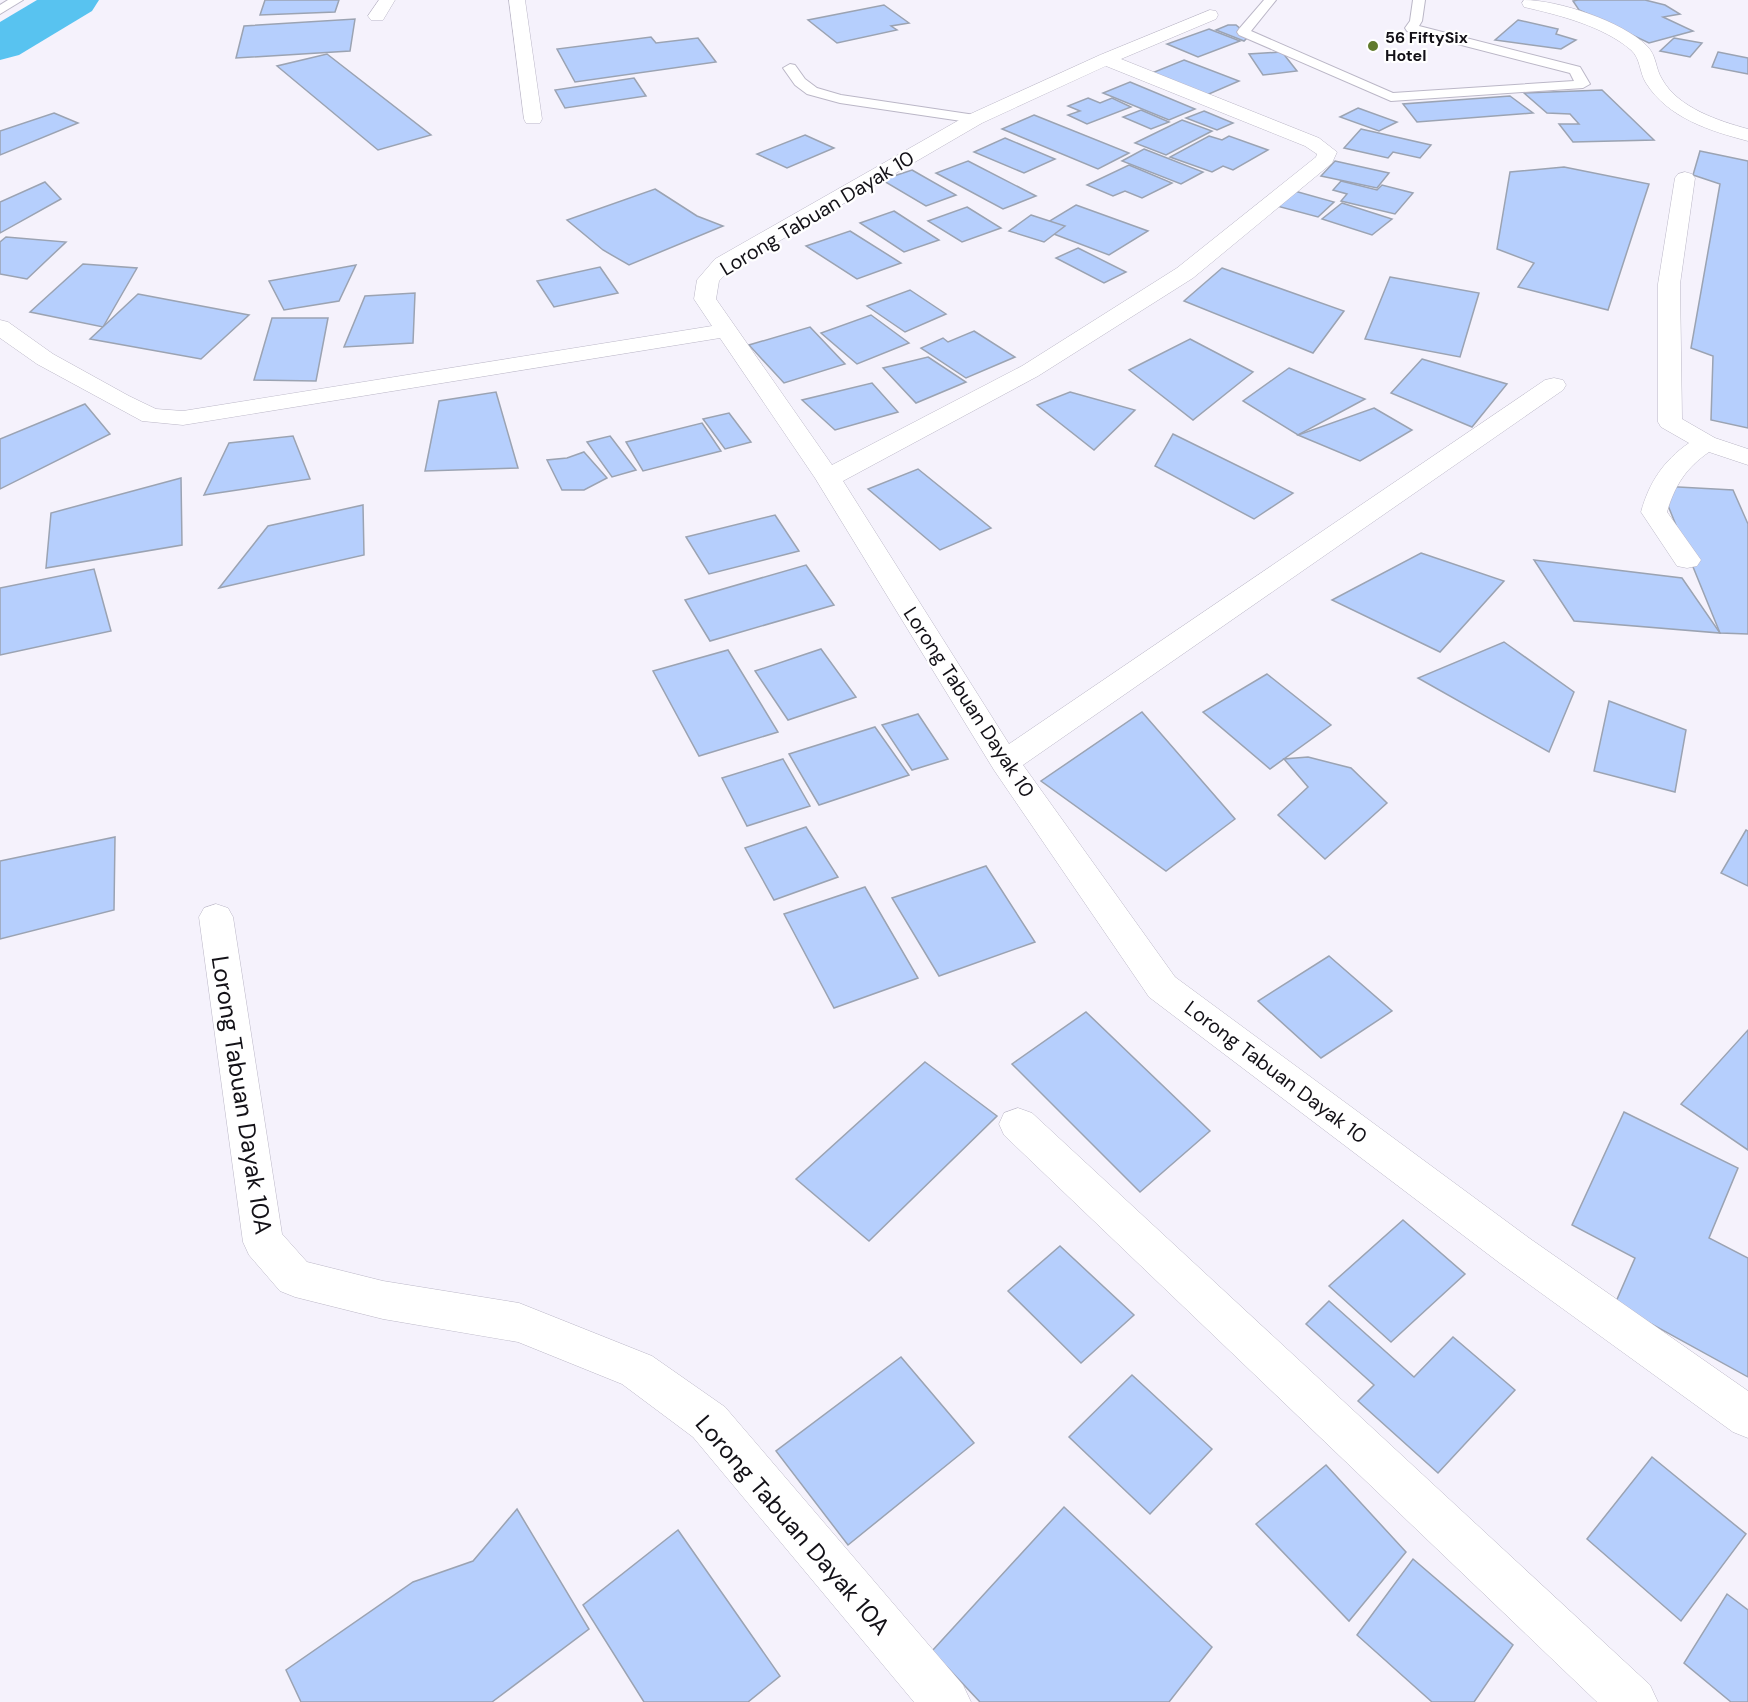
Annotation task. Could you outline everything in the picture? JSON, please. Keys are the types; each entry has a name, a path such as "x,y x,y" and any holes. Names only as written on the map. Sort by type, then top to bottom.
{"street":[{"path":"377,16 387,0"},
{"path":"517,0 533,119"},
{"path":"1530,3 1544,5 1630,41 1644,52 1650,75 1666,96 1712,125 1748,135"},
{"name":"Lorong Tabuan Dayak 10","path":"1210,15 1106,59 975,119 723,264 708,280 705,299 828,478 1005,762 1162,987 1515,1251 1748,1416"},
{"path":"828,478 1030,371 1185,273 1325,159 1327,152 1312,142 1106,59"},
{"path":"1685,178 1669,284 1670,422 1706,443 1748,457"},
{"path":"0,327 45,359 120,401 151,416 183,418 727,330"},
{"path":"1005,762 1554,386"},
{"path":"1687,560 1654,512 1660,486 1680,460 1706,443"},
{"name":"Lorong Tabuan Dayak 10A","path":"216,916 263,1242 295,1278 383,1300 519,1323 637,1370 709,1422 946,1702"},
{"path":"1018,1124 1633,1702"}],"lane":[{"path":"0,10 17,0"},
{"path":"1270,0 1243,32 1391,97 1583,84 1575,70 1411,28 1416,21 1419,0"},
{"path":"790,68 812,91 975,119"}],"building":[{"path":"265,0 339,0 335,12 260,15"},
{"path":"1645,0 1665,5 1680,14 1663,17 1693,31 1649,43 1579,10 1573,1"},
{"path":"884,5 909,23 891,26 897,30 837,43 808,20"},
{"path":"355,19 350,51 236,58 244,26"},
{"path":"1518,20 1558,29 1556,34 1576,40 1561,49 1495,40"},
{"path":"1228,25 1236,25 1249,36 1244,41 1216,30"},
{"path":"1209,29 1240,41 1198,57 1167,44"},
{"path":"651,37 656,43 698,38 716,62 575,82 557,49"},
{"path":"1674,38 1702,43 1690,57 1660,51"},
{"path":"1282,52 1297,71 1263,75 1249,54"},
{"path":"1718,52 1748,58 1748,74 1712,67"},
{"path":"327,54 431,135 378,150 277,66"},
{"path":"1184,60 1239,81 1202,97 1147,75"},
{"path":"634,78 646,96 565,108 555,90"},
{"path":"1130,82 1195,109 1169,120 1103,93"},
{"path":"1602,90 1654,140 1573,142 1559,124 1579,124 1570,114 1547,113 1524,93"},
{"path":"1510,96 1533,113 1417,122 1403,104"},
{"path":"1088,98 1100,103 1112,98 1131,107 1087,124 1068,115 1080,111 1068,106"},
{"path":"1358,108 1397,122 1379,131 1340,117"},
{"path":"1141,110 1169,122 1151,129 1123,117"},
{"path":"1204,111 1233,123 1217,130 1186,118"},
{"path":"54,113 78,123 0,155 0,131"},
{"path":"1034,115 1129,153 1098,169 1002,129"},
{"path":"1182,120 1212,131 1166,155 1135,143"},
{"path":"1361,129 1431,145 1420,158 1393,152 1388,158 1344,148"},
{"path":"805,135 834,148 787,168 757,154"},
{"path":"1209,136 1222,140 1229,136 1268,150 1233,170 1223,166 1212,172 1170,157"},
{"path":"1005,138 1055,159 1024,173 974,152"},
{"path":"1144,149 1203,172 1181,184 1122,161"},
{"path":"1700,151 1748,161 1748,428 1711,420 1713,356 1691,348 1720,184 1693,175"},
{"path":"968,161 1036,196 1003,209 936,173"},
{"path":"1335,161 1389,173 1377,188 1321,176"},
{"path":"1129,165 1172,183 1142,198 1125,191 1113,196 1087,185"},
{"path":"1564,167 1649,184 1608,310 1518,287 1534,263 1497,249 1510,172"},
{"path":"912,170 956,195 926,206 882,180"},
{"path":"1341,181 1377,190 1382,185 1413,193 1395,214 1341,201 1347,194 1333,190"},
{"path":"45,182 61,199 0,233 0,202"},
{"path":"655,189 697,216 723,226 629,265 603,250 567,220"},
{"path":"1291,190 1334,202 1318,217 1273,205"},
{"path":"1342,203 1392,219 1372,235 1322,219"},
{"path":"1076,205 1148,231 1109,255 1038,228"},
{"path":"967,207 1001,228 962,242 928,221"},
{"path":"894,211 939,240 904,252 860,223"},
{"path":"1031,215 1065,226 1044,242 1009,231"},
{"path":"850,231 901,263 857,279 806,246"},
{"path":"6,237 66,242 27,279 0,274 0,242"},
{"path":"1078,248 1126,272 1104,283 1056,258"},
{"path":"83,264 137,268 103,327 30,312"},
{"path":"356,265 339,301 284,310 269,281"},
{"path":"600,267 618,293 554,307 537,281"},
{"path":"1222,268 1344,311 1313,353 1184,301"},
{"path":"1390,277 1479,293 1460,357 1365,339"},
{"path":"910,290 946,314 905,332 867,306"},
{"path":"415,293 413,343 344,347 365,296"},
{"path":"138,294 249,315 201,359 90,339"},
{"path":"871,315 909,343 857,364 821,333"},
{"path":"272,318 328,318 316,381 254,380"},
{"path":"810,327 845,364 784,383 749,345"},
{"path":"974,331 1015,357 966,378 921,348 943,338 948,342"},
{"path":"1190,339 1253,372 1193,420 1129,370"},
{"path":"928,357 966,382 916,403 883,368"},
{"path":"1422,359 1507,384 1472,427 1391,393"},
{"path":"1289,368 1365,399 1298,435 1243,401"},
{"path":"872,383 898,412 835,430 802,400"},
{"path":"496,392 518,468 425,471 439,401"},
{"path":"1070,392 1135,410 1094,450 1037,405"},
{"path":"85,404 110,434 0,489 0,439"},
{"path":"1374,408 1412,430 1360,461 1298,435"},
{"path":"729,413 751,442 725,449 703,419"},
{"path":"702,423 721,451 643,471 626,442"},
{"path":"1173,434 1293,493 1254,519 1155,466"},
{"path":"293,436 310,479 204,495 229,443"},
{"path":"610,436 636,470 612,477 587,442"},
{"path":"584,452 607,478 584,490 562,490 547,460 567,458"},
{"path":"918,469 991,528 940,550 868,489"},
{"path":"181,478 182,545 46,568 51,513"},
{"path":"1660,486 1733,490 1748,524 1748,634 1720,633"},
{"path":"363,505 364,555 219,588 268,526"},
{"path":"775,515 799,551 709,574 686,537"},
{"path":"1421,553 1504,581 1440,652 1332,600"},
{"path":"1534,560 1682,578 1720,633 1574,621"},
{"path":"806,565 834,605 710,641 685,600"},
{"path":"94,569 111,631 0,655 0,588"},
{"path":"1504,642 1574,692 1549,752 1418,678"},
{"path":"821,649 856,697 788,720 755,671"},
{"path":"728,650 778,732 699,756 653,671"},
{"path":"1267,674 1331,725 1270,769 1203,712"},
{"path":"1609,701 1686,730 1675,792 1594,771"},
{"path":"1142,712 1235,819 1166,871 1041,781"},
{"path":"918,714 948,759 912,770 882,725"},
{"path":"875,727 909,775 819,805 789,754"},
{"path":"1308,757 1351,768 1387,803 1325,859 1278,815 1308,787 1284,759"},
{"path":"783,759 810,806 747,826 722,778"},
{"path":"806,827 838,877 774,900 745,848"},
{"path":"1746,830 1748,831 1748,886 1721,873"},
{"path":"115,837 114,910 0,939 0,861"},
{"path":"986,866 1035,942 939,976 892,898"},
{"path":"865,887 918,978 834,1008 784,914"},
{"path":"1329,956 1392,1011 1321,1058 1258,1001"},
{"path":"1086,1012 1210,1131 1140,1192 1012,1064"},
{"path":"1748,1030 1748,1150 1681,1104"},
{"path":"925,1062 997,1116 869,1241 796,1179"},
{"path":"1624,1112 1738,1168 1709,1238 1748,1258 1748,1377 1615,1304 1635,1258 1572,1225"},
{"path":"1403,1220 1465,1274 1391,1342 1329,1286"},
{"path":"1060,1246 1134,1315 1081,1363 1008,1291"},
{"path":"1329,1301 1414,1377 1453,1337 1515,1390 1438,1473 1358,1401 1374,1385 1306,1324"},
{"path":"901,1357 974,1443 848,1545 776,1451"},
{"path":"1132,1375 1212,1449 1150,1514 1069,1437"},
{"path":"1652,1457 1746,1534 1681,1621 1587,1539"},
{"path":"1326,1465 1406,1552 1349,1621 1256,1524"},
{"path":"1064,1507 1212,1647 1169,1702 980,1702 932,1651"},
{"path":"517,1509 589,1629 492,1702 301,1702 286,1670 413,1582 473,1561"},
{"path":"678,1530 780,1676 748,1702 644,1702 583,1605"},
{"path":"1413,1559 1513,1645 1474,1702 1432,1702 1357,1635"},
{"path":"1727,1594 1748,1610 1748,1702 1731,1702 1684,1663"}],"waterway":[{"path":"0,44 74,0"}],"place":[{"name":"56 FiftySix Hotel","path":"1373,46"}]}
